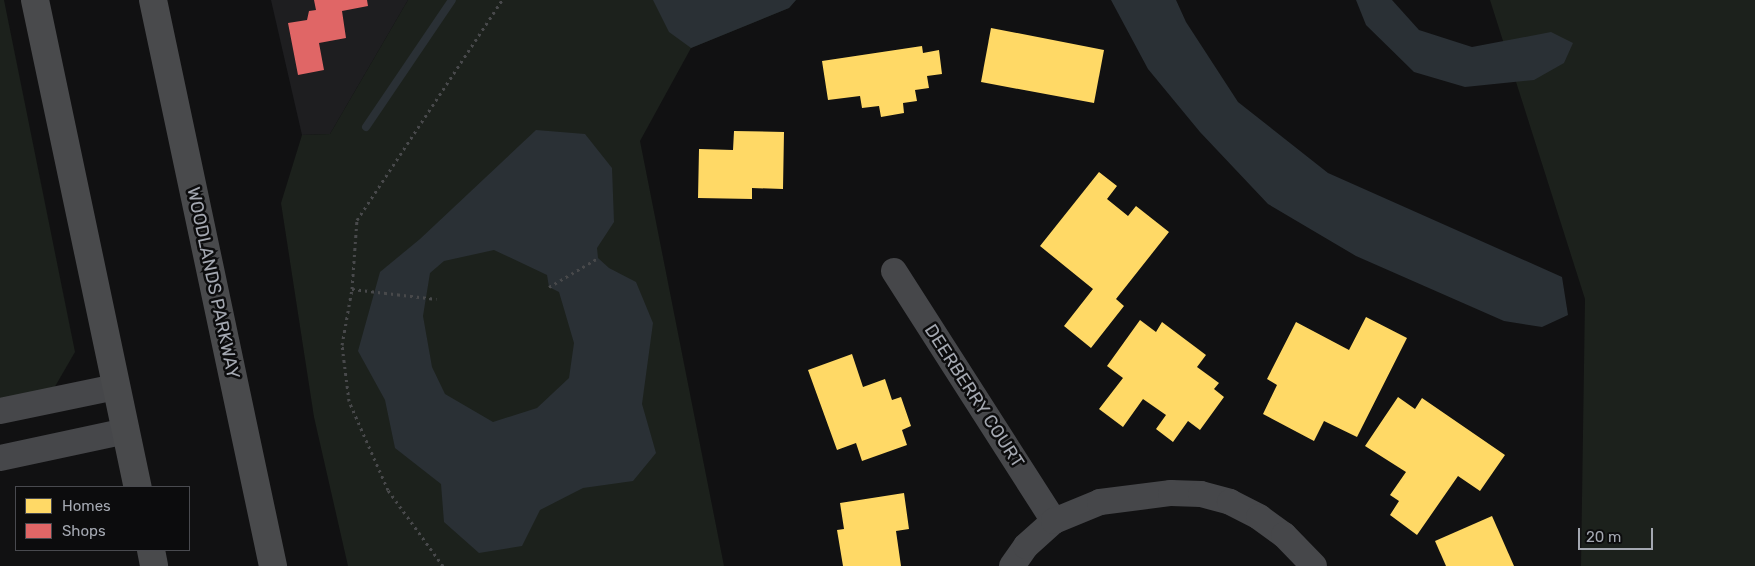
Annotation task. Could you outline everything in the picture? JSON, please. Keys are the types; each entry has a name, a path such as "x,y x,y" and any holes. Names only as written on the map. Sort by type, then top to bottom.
{"main road":[{"path":"35,0 138,486"},
{"name":"WOODLANDS PARKWAY","path":"153,0 273,566"},
{"path":"151,551 154,566"}],"street":[{"name":"DEERBERRY COURT","path":"894,271 1054,522"},
{"path":"0,411 116,387"},
{"path":"0,458 126,431"},
{"path":"1012,566 1026,546 1054,522 1100,502 1128,497 1201,494 1230,502 1259,516 1284,535 1314,566"}],"path":[{"path":"443,566 388,490 349,400 342,346 352,289 357,220 502,0"},
{"path":"549,286 598,258"},
{"path":"352,289 436,299"}],"shaded area":[{"path":"0,0 4,0 75,352 53,390 0,401"},
{"path":"271,0 408,0 330,134 302,135"},
{"path":"408,0 796,0 789,8 691,48 640,141 724,566 348,566 314,417 281,203 302,135 330,134"},
{"path":"653,0 796,0 789,8 691,48 669,32"},
{"path":"1111,0 1176,0 1186,22 1238,102 1328,173 1562,277 1568,315 1542,327 1504,321 1356,256 1268,204 1200,132 1148,69"},
{"path":"1356,0 1392,0 1419,30 1472,47 1551,32 1573,43 1564,63 1534,80 1465,87 1414,72 1366,25"},
{"path":"1490,0 1755,0 1755,566 1581,566 1585,299"},
{"path":"536,130 585,134 612,168 614,222 597,248 598,258 609,268 636,282 653,323 642,404 656,453 633,481 583,488 540,510 522,546 479,553 444,522 441,484 395,448 385,400 358,351 380,272 420,239","holes":["494,250 547,275 549,287 559,292 574,343 569,378 537,408 493,422 445,394 432,367 423,316 430,273 444,261"]}],"building: Homes":[{"path":"991,28 1104,50 1094,103 981,82"},
{"path":"922,46 923,53 939,50 942,74 927,76 929,88 915,90 917,101 903,103 904,113 881,117 879,106 862,108 860,96 828,100 822,61"},
{"path":"734,131 784,132 783,189 752,188 752,199 698,198 699,149 733,150"},
{"path":"1099,172 1117,186 1107,199 1128,216 1136,206 1169,232 1116,299 1124,306 1091,348 1064,326 1093,289 1040,246"},
{"path":"1366,317 1407,338 1357,437 1324,421 1314,441 1263,414 1277,385 1267,379 1296,322 1349,350"},
{"path":"1140,320 1156,332 1162,322 1206,355 1197,367 1219,383 1214,389 1224,397 1200,430 1188,421 1173,442 1156,429 1166,415 1143,399 1123,427 1099,409 1123,378 1107,366"},
{"path":"852,354 863,387 885,379 892,400 901,397 911,426 902,430 907,445 862,461 856,443 837,450 808,370"},
{"path":"1398,397 1415,409 1422,398 1505,455 1480,491 1458,476 1417,535 1390,515 1399,501 1390,495 1406,472 1365,446"},
{"path":"904,493 909,529 896,531 901,566 843,566 837,530 844,529 840,503"},
{"path":"1492,516 1514,566 1446,566 1435,541"}],"building: Shops":[{"path":"314,0 367,0 368,6 342,11 346,38 319,43 324,70 298,75 288,23 307,20 309,11 316,10"}],"waterway":[{"path":"366,127 452,0"}]}
